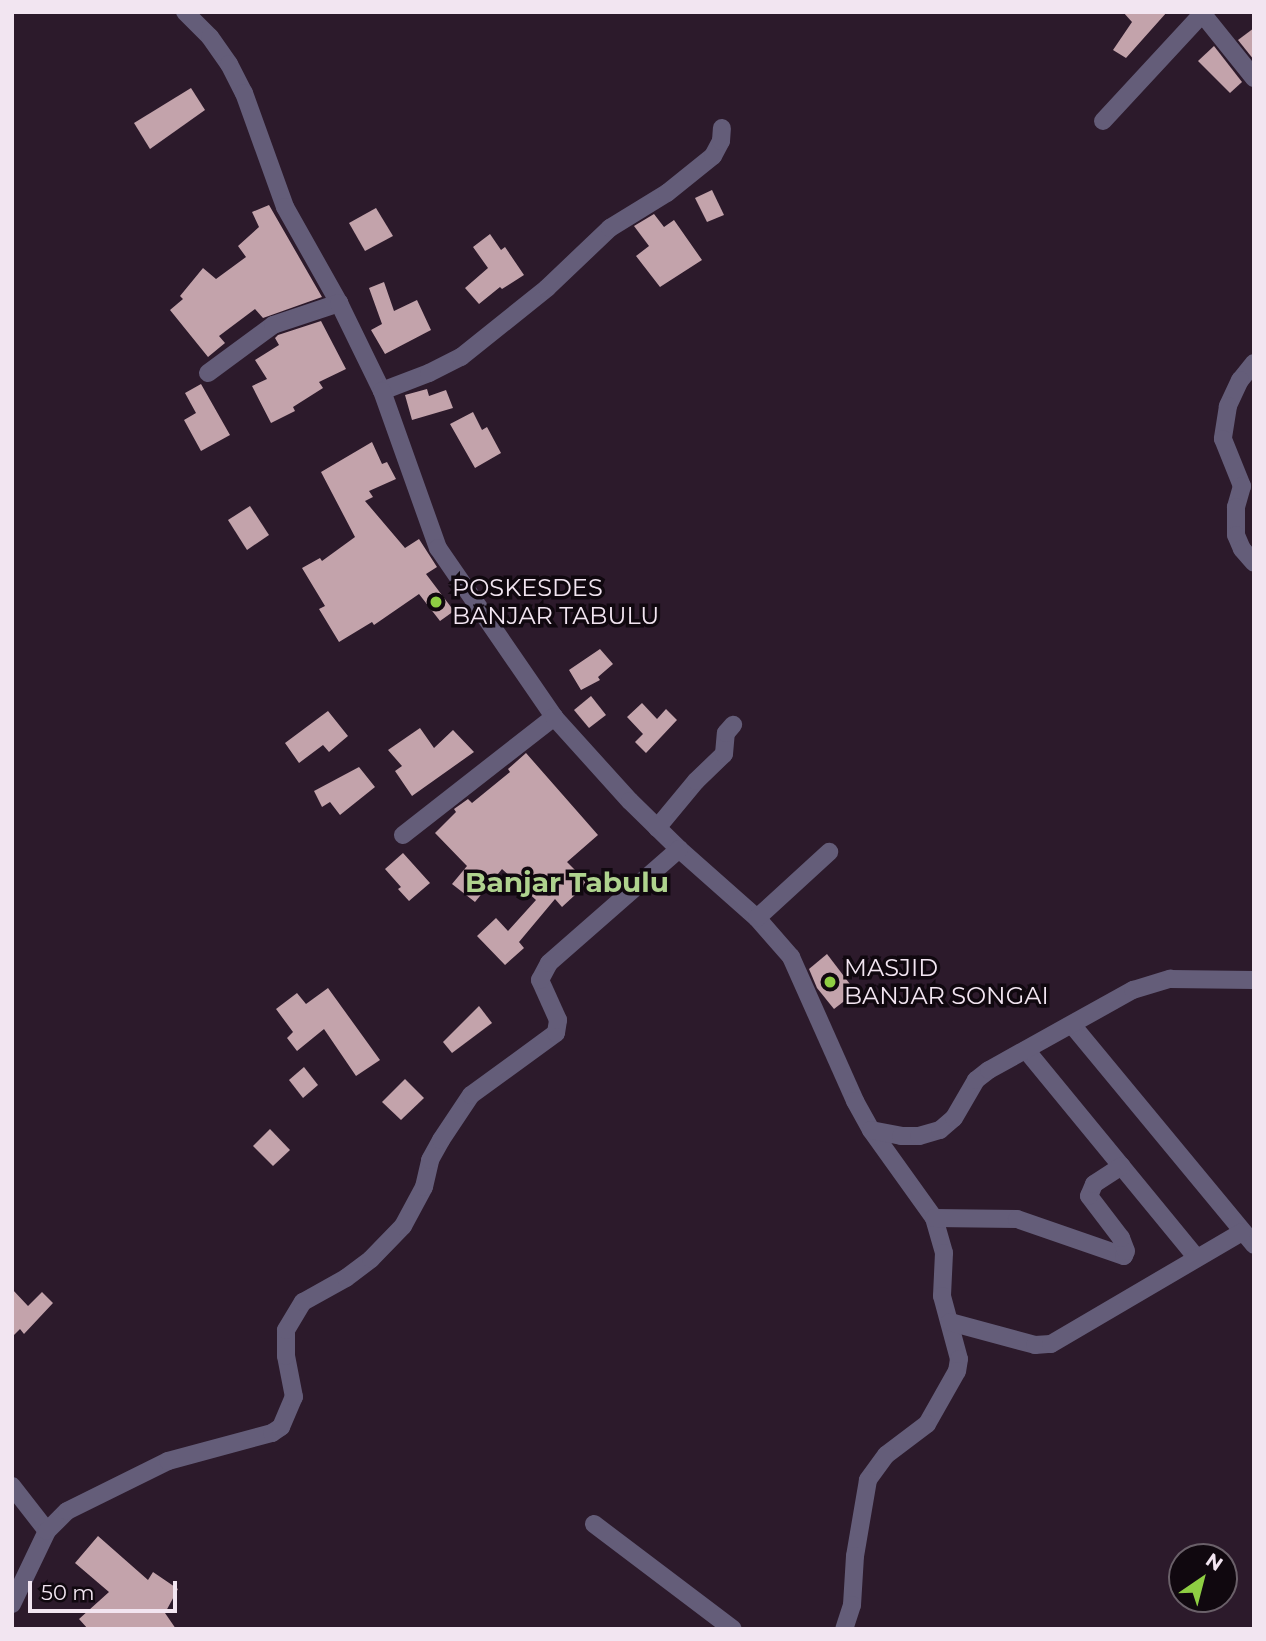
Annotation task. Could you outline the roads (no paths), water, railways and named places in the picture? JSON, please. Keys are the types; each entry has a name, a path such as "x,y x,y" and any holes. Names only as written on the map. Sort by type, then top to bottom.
{"street":[{"path":"185,12 210,37 229,64 244,93 285,207 339,303 382,391 438,548 554,717 657,828 757,918 791,957 855,1101 871,1130 934,1218 944,1253 942,1296 958,1346 957,1371 926,1424 886,1455 868,1480 855,1556 852,1605 844,1629"},
{"path":"1103,121 1201,13 1254,78"},
{"path":"382,391 461,357 547,288 610,228 667,193 713,156 721,141 722,128"},
{"path":"208,373 273,325 339,303"},
{"path":"1254,363 1240,380 1228,406 1223,439 1241,486 1236,507 1236,535 1241,550 1254,563"},
{"path":"403,835 554,717"},
{"path":"657,828 696,781 724,754 726,733 733,725"},
{"path":"12,1604 47,1531 67,1511 168,1461 272,1433 281,1427 294,1397 286,1356 286,1330 303,1302 345,1278 371,1259 403,1226 424,1187 430,1160 440,1140 471,1095 559,1028 540,980 549,963 679,849"},
{"path":"757,918 829,852"},
{"path":"871,1130 910,1136 940,1130 954,1118 976,1080 1133,990 1170,979 1254,980"},
{"path":"950,1322 1035,1345 1051,1344 1197,1258 1248,1238 1073,1026"},
{"path":"1026,1050 1197,1258"},
{"path":"934,1218 1017,1219 1124,1256 1126,1251 1121,1238 1089,1196 1094,1184 1122,1166"},
{"path":"12,1486 47,1531"},
{"path":"594,1524 733,1629"}],"place":[{"name":"POSKESDES BANJAR TABULU","path":"436,602"},
{"name":"MASJID BANJAR SONGAI","path":"830,982"}],"district":[{"name":"Banjar Tabulu","path":"567,882"}]}
